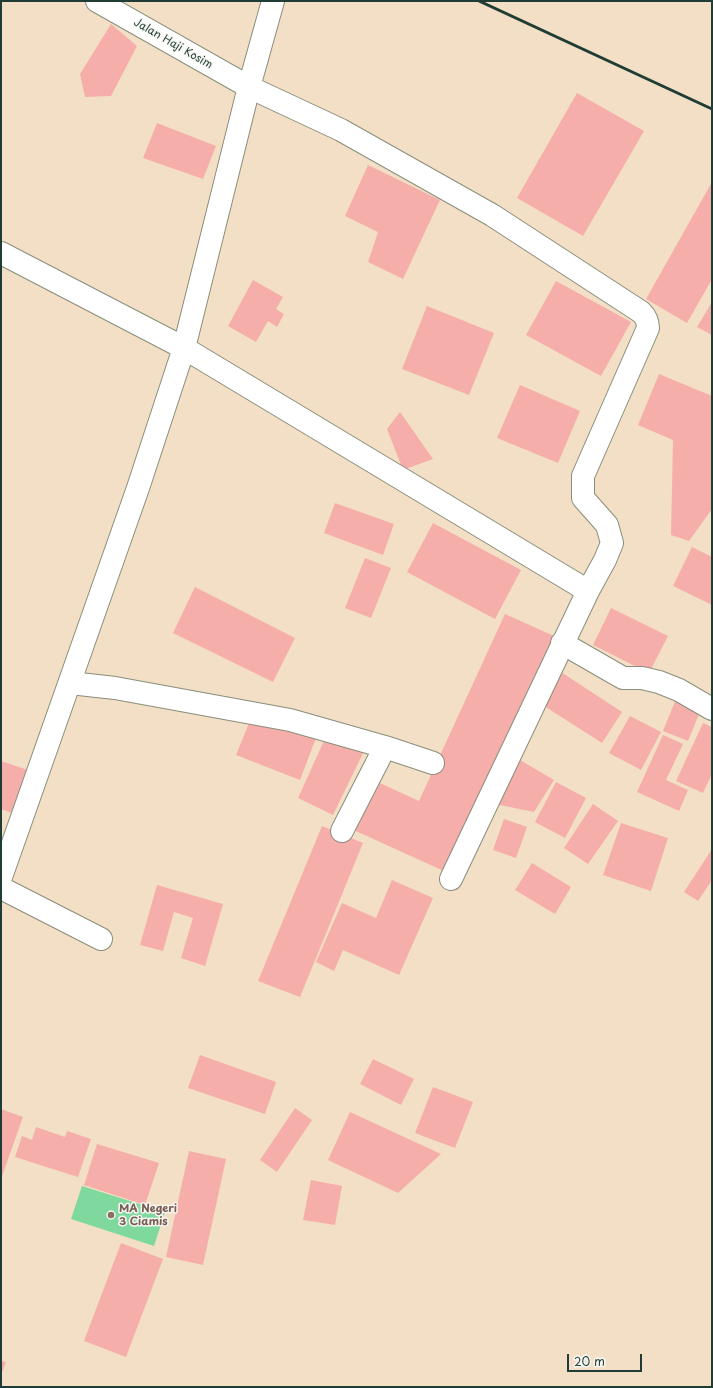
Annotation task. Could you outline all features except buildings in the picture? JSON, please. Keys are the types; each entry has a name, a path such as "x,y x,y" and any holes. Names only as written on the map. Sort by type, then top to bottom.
{"street":[{"name":"Jalan Haji Kosim","path":"97,1 249,87 341,130 492,215 641,312 648,321 648,328 583,476 583,498 607,525 612,543 605,560 562,644 451,878"},
{"path":"1,877 138,488 184,348 249,87 273,1"},
{"path":"1,253 184,348 588,591"},
{"path":"562,644 623,678 642,678 659,682 679,690 712,709"},
{"path":"70,683 114,688 290,720 385,747 433,763"},
{"path":"342,831 385,747"},
{"path":"1,888 101,939"}],"green space":[{"path":"82,1186 165,1212 154,1246 71,1219"}],"railway":[{"path":"479,1 712,109"}],"place":[{"name":"MA Negeri 3 Ciamis","path":"111,1215"}]}
